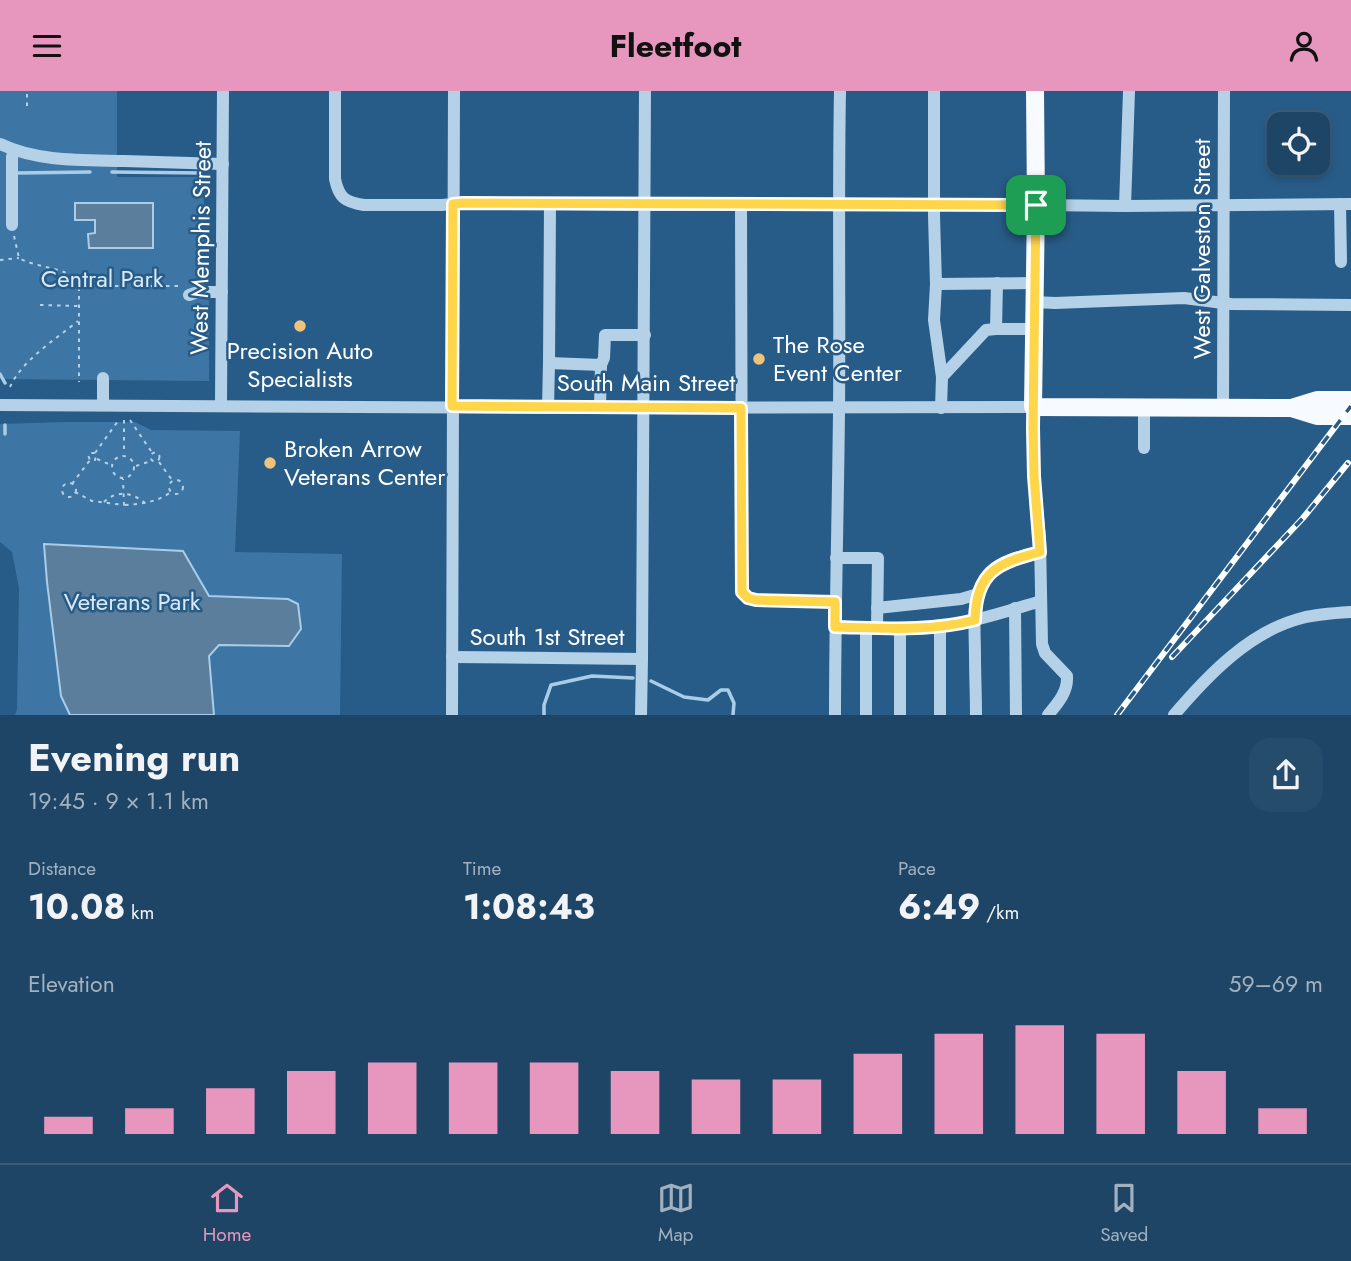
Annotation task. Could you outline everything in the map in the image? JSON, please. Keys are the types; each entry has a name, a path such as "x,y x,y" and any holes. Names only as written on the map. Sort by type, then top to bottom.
{"main road":[{"path":"1033,407 1035,91"},
{"name":"South Main Street","path":"1291,408 1317,400 1351,400"},
{"name":"South Main Street","path":"1033,407 1291,408 1317,416 1351,416"}],"street":[{"name":"West Memphis Street","path":"221,405 223,91"},
{"path":"335,91 335,179 340,195 352,203 1125,206 1346,204 1341,261"},
{"path":"452,715 454,91"},
{"path":"641,715 645,91"},
{"path":"835,715 840,91"},
{"path":"934,91 934,320 942,377 941,408"},
{"path":"1125,206 1129,91"},
{"name":"West Galveston Street","path":"1223,91 1223,407"},
{"path":"0,144 14,151 44,158 223,164"},
{"path":"12,225 14,151"},
{"path":"548,408 550,204"},
{"path":"741,204 742,592 748,598 756,600 835,602"},
{"path":"996,329 997,283"},
{"path":"936,284 1035,283"},
{"path":"189,290 222,292"},
{"path":"1034,302 1184,298 1223,303 1351,305"},
{"path":"942,377 986,330 1034,329"},
{"path":"600,407 604,335 645,335"},
{"path":"549,363 601,365"},
{"path":"103,378 103,405"},
{"name":"South Main Street","path":"0,405 1033,407"},
{"path":"1033,407 1042,645 1045,653 1067,676 1068,686 1048,715"},
{"path":"1144,407 1144,448"},
{"path":"976,715 975,620 978,594 991,571 999,565 1040,552"},
{"path":"836,558 878,558 877,608 871,628 866,715"},
{"path":"877,608 961,599 978,594"},
{"path":"835,627 940,627 1041,601"},
{"path":"1015,608 1016,715"},
{"path":"1174,715 1223,664 1271,631 1301,618 1351,612"},
{"path":"940,627 940,715"},
{"path":"900,629 900,715"},
{"name":"South 1st Street","path":"452,657 642,659"}],"path":[{"path":"27,91 27,106"},
{"path":"12,225 19,258"},
{"path":"0,260 19,258 26,263 74,276 80,286 79,382"},
{"path":"80,286 189,290"},
{"path":"40,305 79,306"},
{"path":"10,387 28,362 79,321"},
{"path":"130,420 153,454 152,460"},
{"path":"90,460 88,455 95,453 118,421"},
{"path":"124,421 124,455"},
{"path":"95,453 96,459 112,465"},
{"path":"153,454 159,455 158,461 173,481"},
{"path":"124,455 131,459 135,466 133,473 123,479 114,474 112,465 117,457 124,455"},
{"path":"72,484 90,460 96,459"},
{"path":"135,466 152,460 158,461"},
{"path":"123,479 124,505"},
{"path":"172,492 180,493 184,488 179,481 173,481"},
{"path":"172,492 170,486 173,481"},
{"path":"72,484 64,485 62,491 68,496 75,492"},
{"path":"72,484 75,492"},
{"path":"75,492 92,501 124,505 145,504 172,492"},
{"path":"103,503 114,495 124,493 134,495 145,504"}],"green space":[{"name":"Central Park","path":"0,91 117,91 117,177 204,177 204,280 209,302 209,381 0,379"},
{"name":"Veterans Park","path":"135,422 151,430 240,431 235,552 342,554 340,715 15,715 19,588 12,552 0,542 0,424"}],"shaded area":[{"path":"75,203 153,203 153,248 89,248 88,234 95,233 95,220 75,220"},
{"path":"44,544 183,551 209,596 288,599 298,604 301,629 289,646 219,645 209,656 214,715 70,715 61,696"}],"waterway":[{"path":"17,173 90,172"},
{"path":"112,172 202,173"},
{"path":"0,374 5,383"},
{"path":"5,425 5,434"},
{"path":"544,715 544,705 551,685 592,676 633,678"},
{"path":"651,681 684,697 708,700 721,690 728,690 734,703 733,715"}],"railway":[{"path":"1117,715 1351,406"},
{"path":"1172,657 1303,518 1348,463"}],"place":[{"name":"Precision Auto Specialists","path":"300,326"},
{"name":"The Rose Event Center","path":"759,359"},
{"name":"Broken Arrow Veterans Center","path":"270,463"}],"route":[{"path":"453,204 1036,205 1033,428 1040,552 1011,560 991,571 978,594 975,620 947,626 909,629 835,627 835,602 748,598 742,592 741,408 452,406 453,204"}]}
